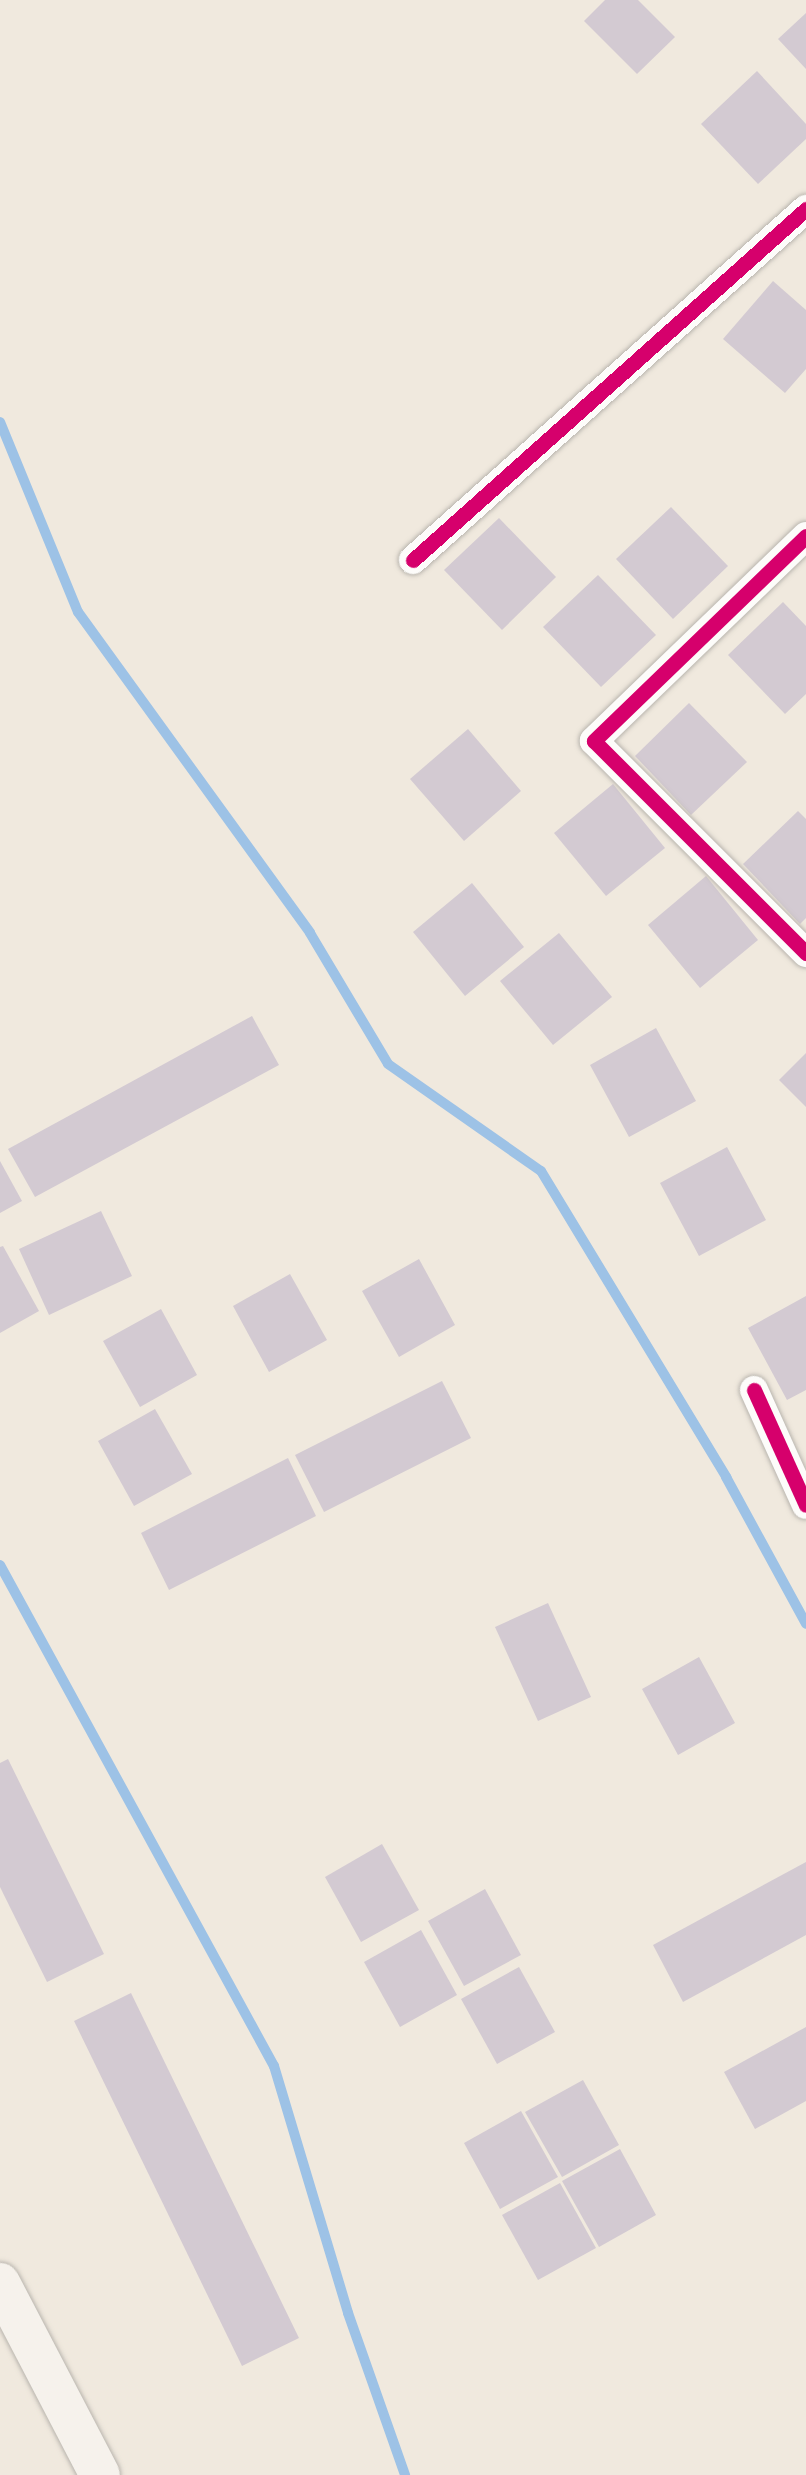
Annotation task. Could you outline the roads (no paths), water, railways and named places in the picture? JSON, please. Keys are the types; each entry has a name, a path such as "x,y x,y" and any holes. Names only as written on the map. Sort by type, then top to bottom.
{"main road":[{"path":"0,2283 100,2475"}],"street":[{"path":"413,560 806,209"},
{"path":"806,536 594,741 806,952"},
{"path":"754,1390 806,1505"}],"waterway":[{"path":"0,422 78,612 310,933 388,1064 541,1171 726,1477 806,1624"},
{"path":"0,1565 274,2066 348,2313 405,2475"}]}
